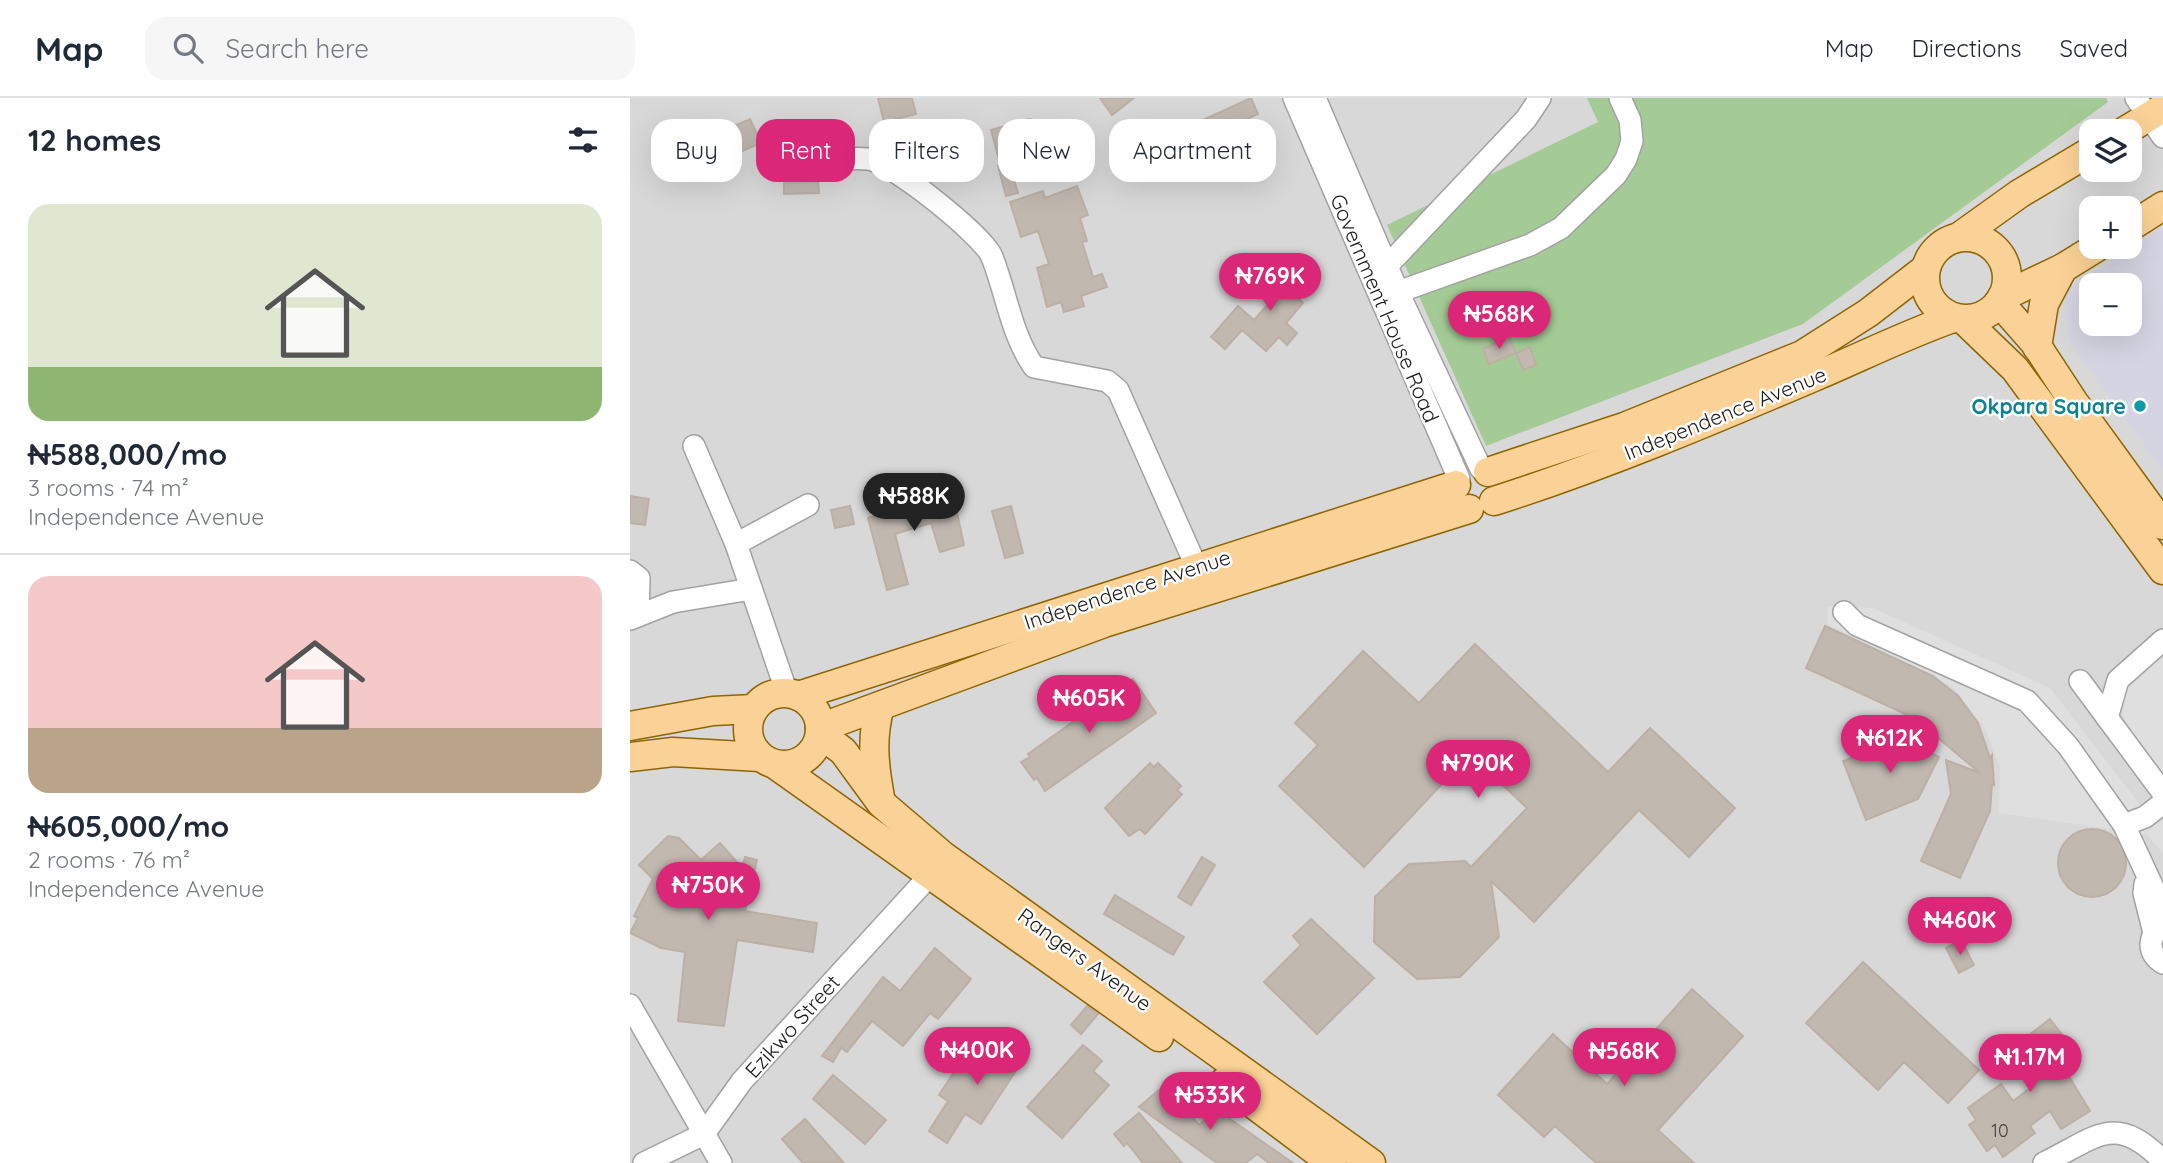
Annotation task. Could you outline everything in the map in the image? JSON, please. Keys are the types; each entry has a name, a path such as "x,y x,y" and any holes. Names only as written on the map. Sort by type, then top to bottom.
{"main road":[{"path":"2079,158 2008,201 1934,252 1925,269 1927,293 1933,304 1958,319 2015,369 2163,570"},
{"path":"2142,219 2163,206"},
{"path":"1959,237 1981,240 1999,254 2007,275 2001,299"},
{"path":"1958,319 1984,315 2001,299 2079,258"},
{"path":"2037,347 2044,304 2063,268"},
{"name":"Independence Avenue","path":"820,731 880,706 1474,486 1802,355 1868,313 1925,269"},
{"path":"2001,299 2163,525"},
{"name":"Independence Avenue","path":"792,694 1196,566 1474,486 1613,460 1835,368 1903,335 1958,319"},
{"path":"630,757 673,752 768,761 799,762 816,745 820,731 814,709 792,694 768,696 754,709 748,734 768,761"},
{"path":"880,706 875,723 873,755 881,803"},
{"path":"630,726 713,711 754,709"},
{"name":"Rangers Avenue","path":"820,731 843,751 881,803 942,855 1370,1163"},
{"name":"Rangers Avenue","path":"768,761 932,873 1219,1078 1332,1163"}],"street":[{"name":"Government House Road","path":"1294,98 1474,486"},
{"name":"Government House Road","path":"1315,98 1388,265 1474,486"},
{"path":"1388,265 1526,119 1541,98"},
{"path":"1398,292 1530,245 1561,228 1616,175 1626,159 1632,141 1630,120 1620,98"},
{"path":"855,160 870,159 903,177 951,213 991,254 1020,346 1034,367 1107,381 1118,390 1196,566"},
{"path":"694,446 736,544 792,694"},
{"path":"736,544 808,505"},
{"path":"630,571 639,578 634,618 673,602 751,589"},
{"path":"1844,612 1857,625 2027,701 2067,746 2124,825 2163,909"},
{"path":"2107,718 2118,680 2163,640"},
{"path":"2118,680 2080,681 2163,793"},
{"path":"2124,825 2145,817 2163,803"},
{"name":"Ezikwo Street","path":"644,1163 704,1134 742,1081 932,873"},
{"path":"2147,879 2144,893 2158,930 2152,952 2163,962"},
{"path":"630,1005 721,1163"},
{"path":"2044,1163 2096,1137 2123,1132 2142,1140 2163,1161"}],"shaded area":[{"path":"630,98 2163,98 2163,1163 630,1163"},
{"name":"Okpara Square","path":"2163,228 2163,470 2070,342 2065,292 2079,283 2079,336 2142,336 2142,273 2094,273 2116,259 2142,259 2142,242"},
{"path":"1828,607 1873,608 2050,688 2141,806 2163,793 2163,854 2147,834 1999,813 2000,767 1985,729 1954,687 1827,624"},
{"path":"2163,656 2163,783 2122,725 2127,684"}],"green space":[{"path":"1587,98 2106,98 2108,102 2085,119 2079,119 2079,123 1803,324 1486,446 1387,225 1598,122"}],"building":[{"path":"878,98 912,98 916,114 883,119"},
{"path":"1100,98 1134,98 1112,115"},
{"path":"1251,98 1258,114 1247,119 1205,119"},
{"path":"750,119 756,132 756,145 742,151 742,123"},
{"path":"998,128 998,156 991,130"},
{"path":"818,182 819,193 784,194 784,183"},
{"path":"1002,182 1015,182 1018,193 1006,196"},
{"path":"1077,186 1088,215 1080,218 1087,241 1082,242 1093,277 1102,274 1107,287 1081,296 1084,306 1064,312 1061,302 1047,307 1037,268 1049,264 1038,231 1021,237 1010,202 1043,191 1045,198"},
{"path":"1303,255 1316,267 1300,286 1305,290 1298,298 1303,303 1286,323 1297,333 1287,345 1279,337 1266,351 1242,330 1225,349 1211,337 1238,306 1254,320 1285,285 1281,281"},
{"path":"1509,337 1516,353 1489,364 1483,349"},
{"path":"1530,347 1536,365 1523,370 1516,353"},
{"path":"953,494 964,545 940,552 931,523 895,534 908,584 887,590 868,518 906,507 904,502 918,498 920,503"},
{"path":"630,496 649,499 645,525 630,523"},
{"path":"850,506 854,524 835,528 831,510"},
{"path":"1011,506 1023,553 1005,558 992,511"},
{"path":"1825,626 1933,676 1958,696 1978,723 1990,758 1992,755 1994,785 1992,784 1990,811 1960,878 1921,861 1951,794 1946,760 1980,773 1914,718 1806,668"},
{"path":"1475,644 1608,772 1650,728 1735,808 1689,857 1639,810 1534,922 1491,881 1499,937 1460,977 1417,979 1374,942 1375,897 1409,864 1465,861 1471,867 1527,808 1470,754 1364,867 1279,786 1318,745 1295,723 1363,651 1419,703"},
{"path":"1133,679 1156,713 1045,791 1037,778 1034,780 1021,762 1030,757 1028,754"},
{"path":"1884,730 1939,757 1918,799 1866,820 1843,761 1889,743"},
{"path":"1150,763 1154,767 1158,763 1181,786 1177,790 1182,794 1145,834 1140,829 1129,836 1105,808"},
{"path":"2085,829 2099,829 2111,834 2121,844 2126,863 2121,882 2111,892 2099,897 2085,897 2073,892 2063,882 2058,870 2058,856 2063,844 2073,834"},
{"path":"668,836 679,838 701,860 720,843 742,868 745,857 757,860 745,911 817,923 813,952 737,940 724,1026 678,1021 685,952 661,948 630,933 638,918 634,916 653,879 639,865"},
{"path":"1202,857 1215,865 1191,905 1178,897"},
{"path":"1115,895 1184,937 1173,955 1104,914"},
{"path":"1311,919 1374,978 1317,1034 1264,982 1301,945 1293,936"},
{"path":"1961,940 1974,965 1959,973 1946,948"},
{"path":"935,948 971,979 938,1019 930,1013 903,1046 872,1021 847,1052 841,1048 833,1062 822,1056 883,977 900,991"},
{"path":"1863,962 1979,1070 1948,1103 1904,1062 1878,1090 1806,1023"},
{"path":"1692,989 1743,1036 1658,1130 1694,1163 1596,1163 1555,1126 1544,1137 1498,1095 1553,1034 1607,1084"},
{"path":"1087,1006 1098,1014 1081,1034 1071,1025"},
{"path":"2050,1019 2071,1046 2057,1057 2090,1111 2061,1129 2050,1111 2030,1126 2035,1133 2003,1157 1995,1145 1987,1151 1969,1125 1976,1120 1968,1108 2001,1084 2013,1101 2034,1085 2008,1051"},
{"path":"1011,1038 1030,1049 981,1124 965,1114 947,1143 929,1131 948,1101 939,1095 967,1052 975,1045 998,1060"},
{"path":"1083,1045 1102,1061 1093,1071 1109,1085 1062,1138 1027,1107"},
{"path":"833,1075 886,1120 865,1144 813,1099"},
{"path":"1165,1085 1199,1125 1217,1110 1293,1163 1269,1163 1257,1154 1246,1163 1217,1163 1139,1107"},
{"path":"1139,1113 1182,1163 1143,1163 1127,1143 1124,1146 1114,1134"},
{"path":"805,1119 844,1163 803,1163 782,1139"}],"place":[{"name":"Okpara Square","path":"2140,406"}]}
